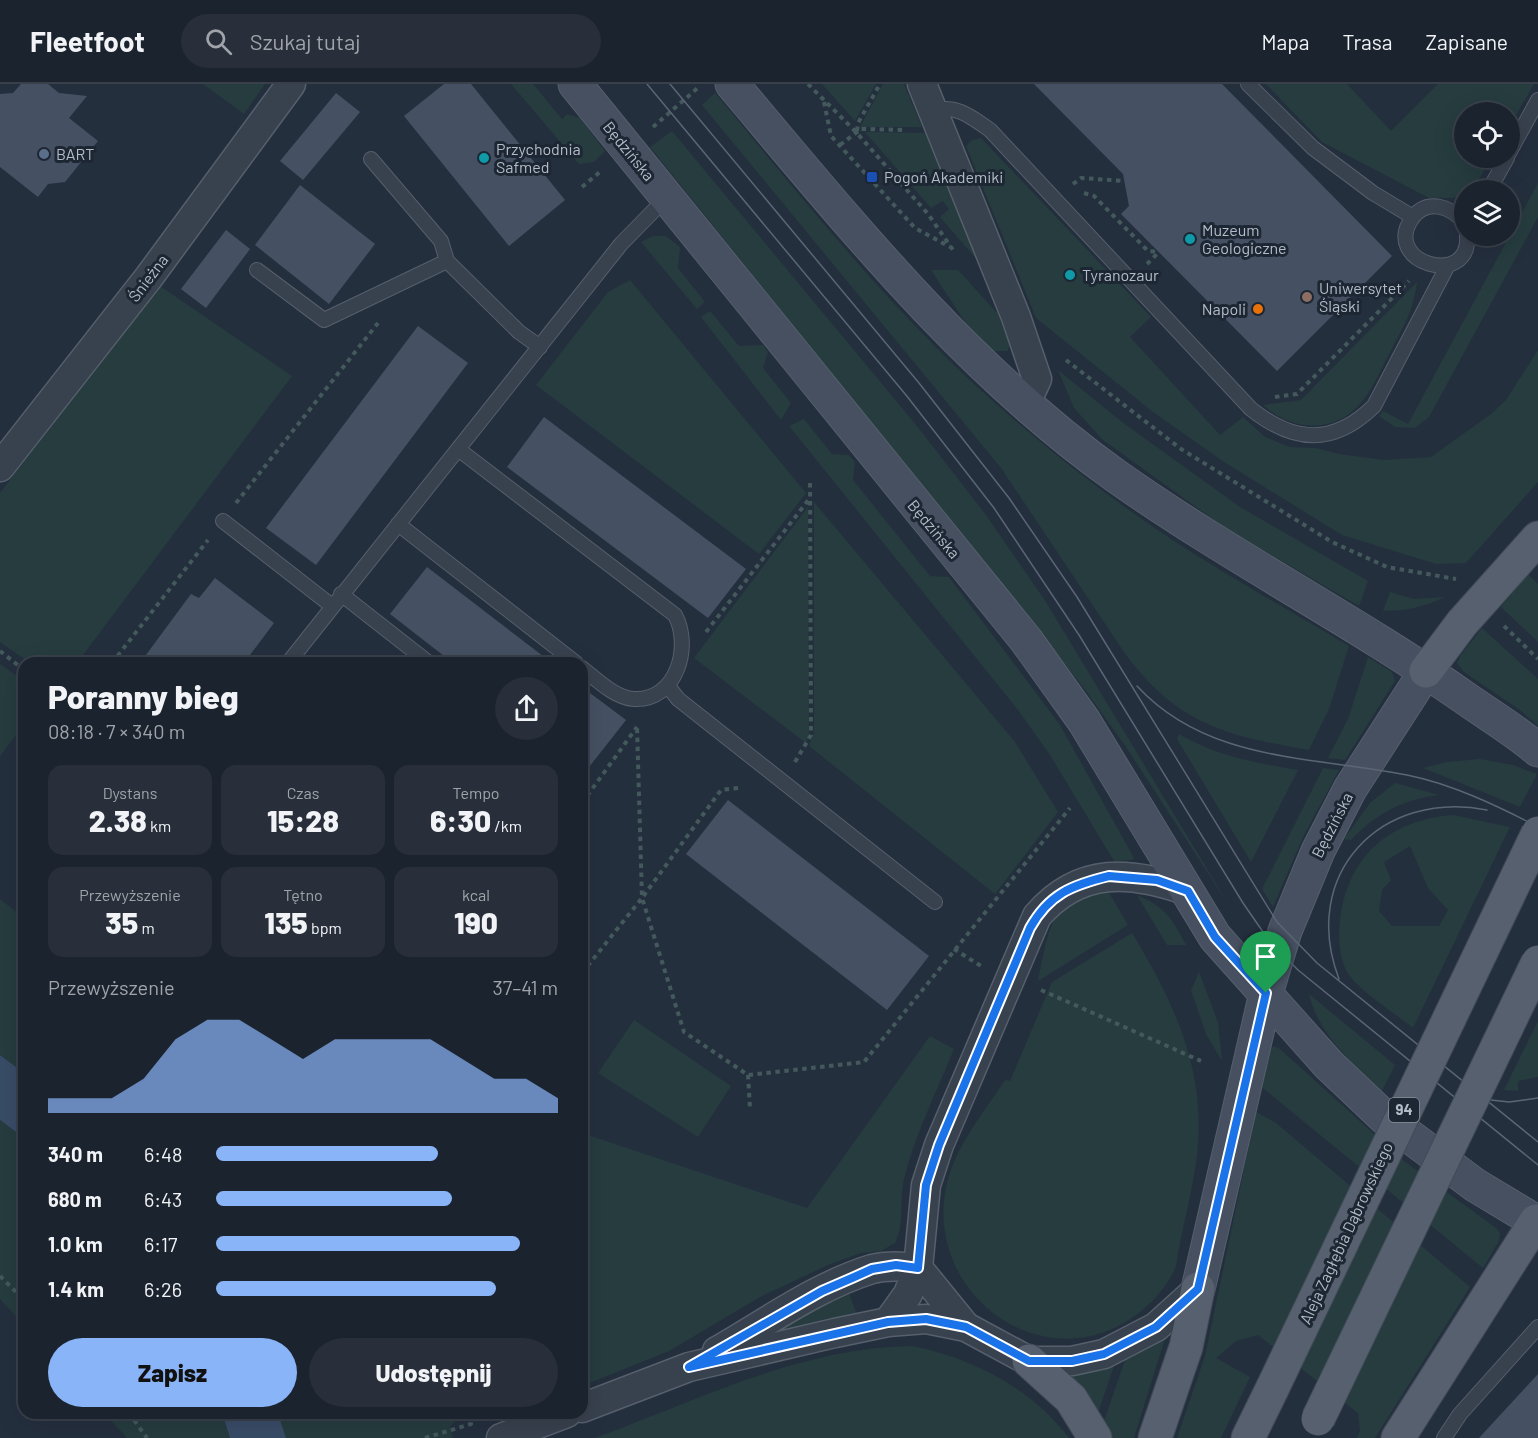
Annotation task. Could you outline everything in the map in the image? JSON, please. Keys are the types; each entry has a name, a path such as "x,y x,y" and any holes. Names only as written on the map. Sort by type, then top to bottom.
{"main road":[{"path":"1426,671 1481,602 1538,538"},
{"name":"Aleja Zagłębia Dąbrowskiego","path":"1248,1438 1538,833"},
{"path":"1314,1429 1538,962"},
{"path":"1398,1438 1537,1220"},
{"path":"1155,1438 1186,1347 1198,1289"},
{"path":"1029,1361 1071,1399 1095,1438"}],"street":[{"name":"Śnieżna","path":"0,468 149,277 291,84"},
{"name":"Będzińska","path":"575,84 1026,640 1084,721 1215,937 1329,1065 1385,1118 1475,1185 1537,1220"},
{"path":"732,84 918,300 1025,405 1163,509 1256,569 1426,671 1538,750"},
{"path":"922,84 1016,317 1037,379 1025,405"},
{"name":"Będzińska","path":"1266,993 1285,931 1329,827 1372,752 1426,671"},
{"path":"888,1322 908,1294 918,1268 926,1185 939,1145 1037,916 1052,899 1070,888 1109,876 1157,880 1188,891"},
{"path":"588,1405 689,1367 888,1322 926,1319 966,1327 1029,1361 1072,1361 1104,1354 1156,1327 1198,1289 1266,993"},
{"path":"689,1367 842,1282 872,1269 896,1265 918,1268 966,1327"},
{"path":"501,1438 551,1419"}],"lane":[{"path":"1248,84 1313,148 1373,193 1413,217"},
{"path":"1520,133 1538,100"},
{"path":"937,121 945,108 961,111 990,130 1251,409 1271,424 1303,436 1332,433 1356,423 1374,406 1448,265 1461,255 1464,246"},
{"path":"371,159 441,241 447,261 519,332 540,347"},
{"path":"293,657 621,244 667,197"},
{"path":"1448,265 1435,267 1422,263 1413,254 1407,242 1408,229 1413,217 1423,209 1440,206 1454,211"},
{"path":"257,270 324,320 447,261"},
{"path":"458,449 675,615 682,628 684,646 679,666 668,686 652,697 633,699 620,695 588,672"},
{"path":"223,520 332,606"},
{"path":"398,524 568,657"},
{"path":"341,594 421,657"},
{"path":"668,686 678,699 935,902"},
{"path":"1444,1438 1460,1414 1538,1327"}],"path":[{"path":"648,131 702,84"},
{"path":"808,84 856,132 928,214 957,255"},
{"path":"856,132 858,123 880,84"},
{"path":"824,102 831,135 915,228 951,248"},
{"path":"840,145 861,129 937,121"},
{"path":"582,187 608,165"},
{"path":"1124,181 1081,178 1069,187 1094,196 1148,251 1159,252 1142,268"},
{"path":"1273,397 1296,394 1409,281 1422,263"},
{"path":"117,657 404,293 415,275"},
{"path":"1060,354 1181,449 1332,542 1387,567 1454,576 1538,659"},
{"path":"781,782 812,735 810,480"},
{"path":"684,646 693,650 811,498"},
{"path":"0,651 18,665"},
{"path":"588,794 648,712 652,697"},
{"path":"637,727 642,898 684,1032 748,1075 864,1062 1070,807"},
{"path":"588,966 722,790 738,788"},
{"path":"954,949 990,971"},
{"path":"1041,990 1201,1061"},
{"path":"748,1075 750,1108"},
{"path":"0,1276 18,1294"},
{"path":"133,1419 147,1438"},
{"path":"425,1438 471,1425 470,1419"}],"green space":[{"path":"203,84 265,84 244,114"},
{"path":"511,84 533,84 562,119 567,114 580,118 605,151 594,162 579,164"},
{"path":"822,84 876,84 855,121"},
{"path":"883,84 904,84 922,127 860,127"},
{"path":"1266,84 1347,84 1391,131 1438,84 1534,84 1520,108 1520,102 1454,102 1454,168 1485,168 1479,180 1454,180 1453,198 1429,198 1322,142"},
{"path":"715,93 883,292 956,367 994,402 1083,476 1153,527 1219,570 1349,646 1329,709 1309,750 1252,739 1205,723 1163,696 1143,676 1124,652 1001,468 702,105"},
{"path":"672,131 917,426 986,515 1046,602 1230,907 1126,747 1083,687 650,147"},
{"path":"865,132 925,133 978,261 940,217 949,209 943,201 931,208"},
{"path":"981,138 1151,317 1130,337 1220,435 1243,417 1265,437 1290,447 1315,448 1384,460 1431,457 1491,414 1506,400 1538,350 1538,482 1466,563 1436,564 1342,535 1224,462 1153,412 1036,318 966,146 972,140"},
{"path":"1538,183 1538,217 1429,417 1415,428 1395,427 1379,416 1383,411 1408,424 1504,246 1520,246 1520,216"},
{"path":"653,236 666,236 680,247 678,268 705,302 697,309 641,242"},
{"path":"931,270 958,270 998,314 1010,346 1007,351 992,351 965,322"},
{"path":"630,280 806,493 759,554 536,385 608,292"},
{"path":"1417,282 1413,302 1403,328 1371,389 1353,410 1341,419 1315,426 1288,421 1263,405 1301,400"},
{"path":"160,286 292,376 81,657 21,657 0,642 0,493"},
{"path":"710,311 739,346 763,345 768,352 763,368 791,403 781,420 701,317"},
{"path":"1058,370 1122,422 1240,507 1368,581 1359,606 1228,530 1103,440 1074,408"},
{"path":"804,419 832,454 849,455 855,462 853,480 930,576 949,577 1060,725 1134,858 1132,860 1114,861 1050,755 1018,710 789,426"},
{"path":"814,502 1015,742 1058,812 995,894 809,746 814,733"},
{"path":"808,507 809,735 806,743 694,658"},
{"path":"1528,574 1538,584 1538,642 1501,607"},
{"path":"1390,592 1414,599 1445,597 1415,608 1383,611"},
{"path":"1482,628 1538,679 1538,726 1520,710 1464,672 1457,663"},
{"path":"1368,657 1392,672 1395,681 1345,760 1328,758 1348,719"},
{"path":"0,664 18,677 18,733 0,756"},
{"path":"1179,734 1222,753 1298,770 1251,862 1177,739"},
{"path":"1480,759 1513,765 1537,774 1520,807 1423,768 1447,762"},
{"path":"1323,768 1339,770 1304,835 1273,907 1262,889"},
{"path":"1395,783 1439,795 1414,800 1391,809 1380,815 1351,840 1344,839 1370,803"},
{"path":"1453,815 1510,827 1413,1028 1354,982 1341,956 1339,927 1344,898 1362,861 1375,846 1391,834 1430,818","holes":["1410,846 1428,888 1448,910 1439,926 1392,926 1379,911 1382,890 1391,880 1384,862"]},
{"path":"1108,891 1128,925 1038,981 1049,932 1062,911 1088,896"},
{"path":"1137,895 1167,914 1186,945 1167,945"},
{"path":"0,899 18,913 18,1068 0,1055"},
{"path":"1132,933 1172,1008 1190,1059 1196,1087 1199,1115 1198,1144 1176,1266 1165,1285 1146,1307 1104,1332 1068,1339 1032,1334 1000,1318 973,1294 954,1263 944,1227 946,1187 963,1144 1005,1080 1010,1081 1052,982"},
{"path":"1199,972 1218,1022 1222,1061 1206,1034 1191,990"},
{"path":"1309,994 1395,1065 1382,1091 1348,1059 1329,1036 1320,1023"},
{"path":"634,1020 731,1086 698,1137 598,1073"},
{"path":"1538,1021 1538,1077 1518,1081 1518,1091 1504,1090"},
{"path":"930,1036 954,1049 920,1129 909,1162 904,1179 900,1228 895,1243 881,1251 861,1253 828,1265 760,1297 669,1351 588,1384 588,1135 807,1208"},
{"path":"1274,1046 1404,1161 1496,1228 1500,1233 1499,1241 1483,1268 1259,1085 1267,1053"},
{"path":"1256,1112 1276,1123 1470,1287 1375,1438 1357,1438 1360,1431 1358,1413 1258,1335 1236,1341 1216,1358 1250,1377 1221,1438 1177,1438 1205,1356"},
{"path":"0,1120 18,1134 18,1318 0,1299"},
{"path":"849,1293 857,1315 757,1338"},
{"path":"1167,1332 1134,1438 1109,1438 1103,1424 1125,1360"},
{"path":"912,1346 957,1358 999,1378 1037,1404 1069,1438 595,1438 750,1378 790,1366 871,1349"},
{"path":"1115,1363 1097,1416 1055,1373"},
{"path":"110,1419 224,1419 230,1438 127,1438"},
{"path":"280,1419 457,1419 450,1427 453,1438 286,1438"}],"water":[{"path":"0,1055 18,1068 18,1134 0,1120"},
{"path":"224,1419 280,1419 286,1438 230,1438"}],"building":[{"name":"BART","path":"21,84 48,84 59,93 87,96 69,118 98,141 65,182 48,184 38,197 0,167 0,94 13,93"},
{"name":"Przychodnia Safmed","path":"444,84 471,84 565,200 509,246 404,116"},
{"path":"1034,84 1222,84 1392,256 1277,371 1121,214 1129,206 1123,174"},
{"path":"336,93 360,112 303,180 280,161"},
{"path":"300,185 375,244 329,304 255,245"},
{"path":"226,230 250,249 206,308 181,289"},
{"path":"418,326 468,363 316,565 266,528"},
{"path":"544,417 746,569 708,618 507,467"},
{"path":"427,567 544,657 445,657 390,614"},
{"path":"215,578 274,623 248,657 144,657 191,594 199,598"},
{"path":"588,692 626,720 588,768"},
{"path":"728,800 929,956 887,1010 686,854"},
{"path":"1538,1374 1538,1438 1479,1438"}],"tram line":[{"path":"647,84 906,395 994,508 1079,635 1243,903 1270,942 1298,970 1538,1165"},
{"path":"670,84 919,383 1009,498 1077,597 1277,922 1317,963 1538,1142"},
{"path":"1137,686 1165,711 1196,730 1229,743 1299,759 1424,779 1474,797 1538,827"},
{"path":"1339,979 1330,941 1330,905 1340,874 1358,847 1383,827 1414,813 1449,807 1487,810"},
{"path":"1482,1099 1509,1102 1538,1098"}],"place":[{"name":"BART","path":"44,154"},
{"name":"Przychodnia Safmed","path":"484,158"},
{"name":"Pogoń Akademiki","path":"872,177"},
{"name":"Muzeum Geologiczne","path":"1190,239"},
{"name":"Tyranozaur","path":"1070,275"},
{"name":"Uniwersytet Śląski","path":"1307,297"},
{"name":"Napoli","path":"1258,309"}],"route":[{"path":"1109,876 1157,880 1188,891 1215,937 1266,993 1198,1289 1156,1327 1132,1342 1104,1354 1072,1361 1029,1361 966,1327 926,1319 888,1322 689,1367 822,1291 872,1269 896,1265 918,1268 922,1206 939,1145 1030,928 1052,899 1070,888 1109,876"}]}
